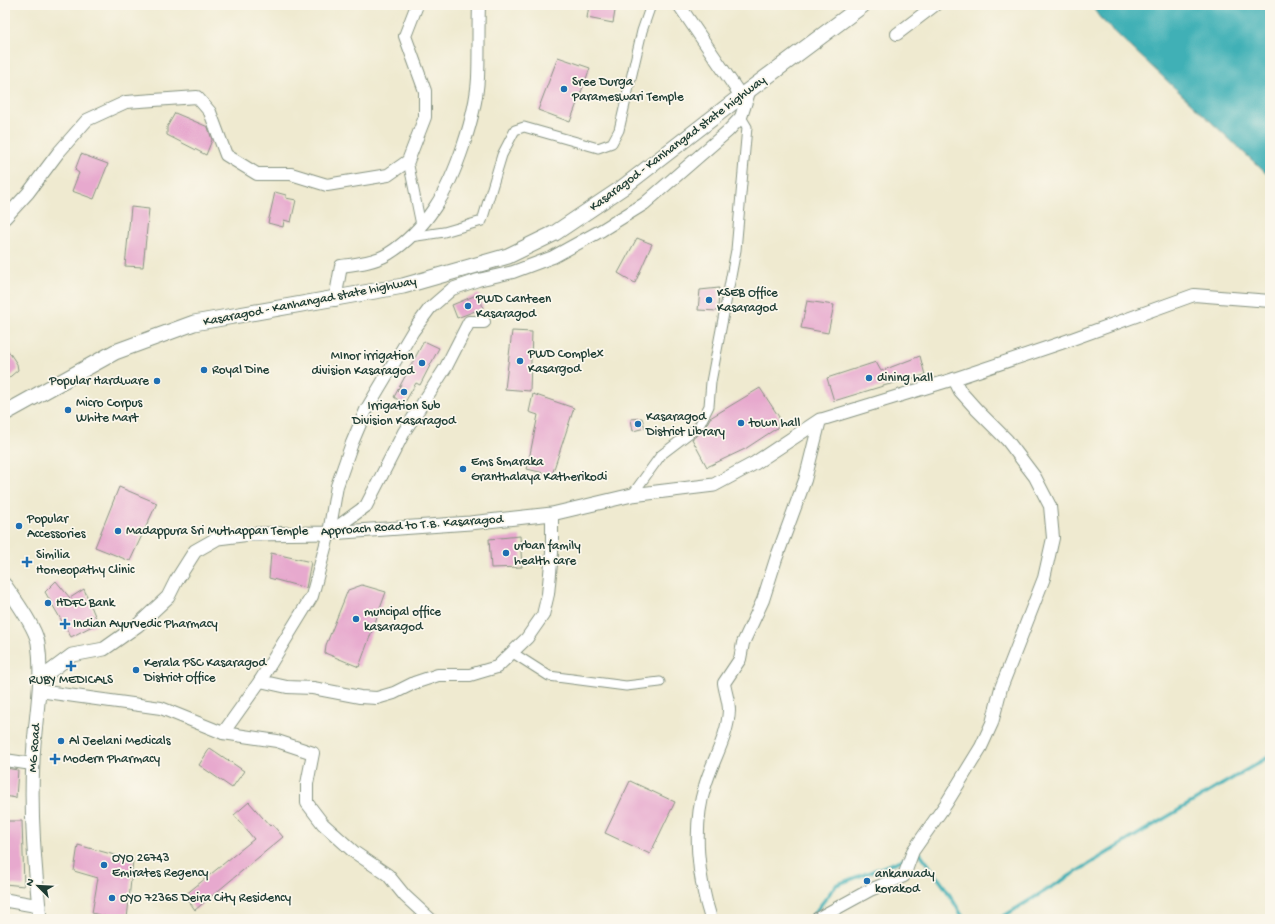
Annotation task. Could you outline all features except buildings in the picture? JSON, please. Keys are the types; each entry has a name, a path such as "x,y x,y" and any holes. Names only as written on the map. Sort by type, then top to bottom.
{"main road":[{"name":"Kasaragod - Kanhangad state highway","path":"5,413 44,393 115,352 194,323 335,300 403,286 508,256 555,233 622,188 745,93 863,5"},
{"name":"Approach Road to T.B. Kasaragod","path":"40,685 72,655 104,649 138,625 168,597 195,551 218,538 250,534 330,533 470,523 552,514 632,495 714,485 755,463 820,420"},
{"name":"MG Road","path":"5,585 20,606 38,641 40,685 32,764 34,827 40,912"},
{"path":"5,900 40,912"}],"street":[{"path":"5,218 28,193 58,153 87,120 126,102 197,97 210,112 226,155 257,174 291,174 327,185 388,175 408,160 425,117 425,91 405,36 417,5"},
{"path":"335,300 341,266 364,262 387,255 410,237 435,207 452,174 473,109 478,79 479,5"},
{"path":"410,237 444,232 482,221 502,155 515,130 524,127 598,148 612,143 619,130 642,31 651,5"},
{"path":"224,733 260,681 312,596 330,533 337,486 363,416 413,331 430,308 452,289 478,280 512,272 554,257 602,230 644,204 728,131 741,117 745,93 679,5"},
{"path":"898,34 935,5"},
{"path":"632,495 661,455 699,426 709,406 711,382 736,250 747,127 741,117"},
{"path":"408,160 421,225"},
{"path":"711,919 703,894 697,835 705,786 723,738 729,709 724,683 740,660 743,643 763,600 776,559 805,480 820,420 954,379 1061,343 1194,295 1270,302"},
{"path":"330,533 366,506 404,432 446,367 469,322 484,322"},
{"path":"817,919 870,890 904,876 913,850 946,804 981,747 992,723 1002,688 1044,578 1053,538 1050,506 1030,471 1007,440 960,391 954,379"},
{"path":"260,681 287,687 313,688 360,697 376,698 394,693 414,683 438,675 470,675 497,667 527,638 543,615 548,594 552,553 552,514"},
{"path":"513,653 549,676 626,686 660,682"},
{"path":"40,685 161,708 224,733 277,741 313,753 307,784 307,803 323,824 354,852 388,875 406,896 430,919"},
{"path":"5,760 32,764"}],"water":[{"path":"1091,5 1270,5 1270,177 1100,18"}],"waterway":[{"path":"999,919 1270,756"},
{"path":"915,855 920,853 946,889 964,919"},
{"path":"810,919 836,885 907,858"}],"place":[{"name":"Sree Durga Parameswari Temple","path":"564,89"},
{"name":"KSEB Office Kasaragod","path":"709,300"},
{"name":"PWD Canteen Kasaragod","path":"468,306"},
{"name":"PWD Complex Kasargod","path":"520,361"},
{"name":"MInor irrigation division Kasaragod","path":"422,363"},
{"name":"Royal Dine","path":"204,370"},
{"name":"dining hall","path":"869,378"},
{"name":"Popular Hardware","path":"157,381"},
{"name":"Irrigation Sub Division Kasaragod","path":"404,392"},
{"name":"Micro Corpus White Mart","path":"68,410"},
{"name":"town hall","path":"741,423"},
{"name":"Kasaragod District Library","path":"638,424"},
{"name":"Ems Smaraka Granthalaya Katherikodi","path":"463,469"},
{"name":"Popular Accessories","path":"19,526"},
{"name":"Madappura Sri Muthappan Temple","path":"118,531"},
{"name":"urban family health care","path":"506,553"},
{"name":"Similia Homeopathy Clinic","path":"27,562"},
{"name":"HDFC Bank","path":"48,603"},
{"name":"muncipal office kasaragod","path":"356,619"},
{"name":"Indian Ayurvedic Pharmacy","path":"65,624"},
{"name":"RUBY MEDICALS","path":"71,666"},
{"name":"Kerala PSC Kasaragod District Office","path":"136,670"},
{"name":"Al Jeelani Medicals","path":"61,741"},
{"name":"Modern Pharmacy","path":"55,759"},
{"name":"OYO 26743 Emirates Regency","path":"104,865"},
{"name":"ankanvady korakod","path":"867,881"},
{"name":"OYO 72365 Deira City Residency","path":"112,898"}]}
